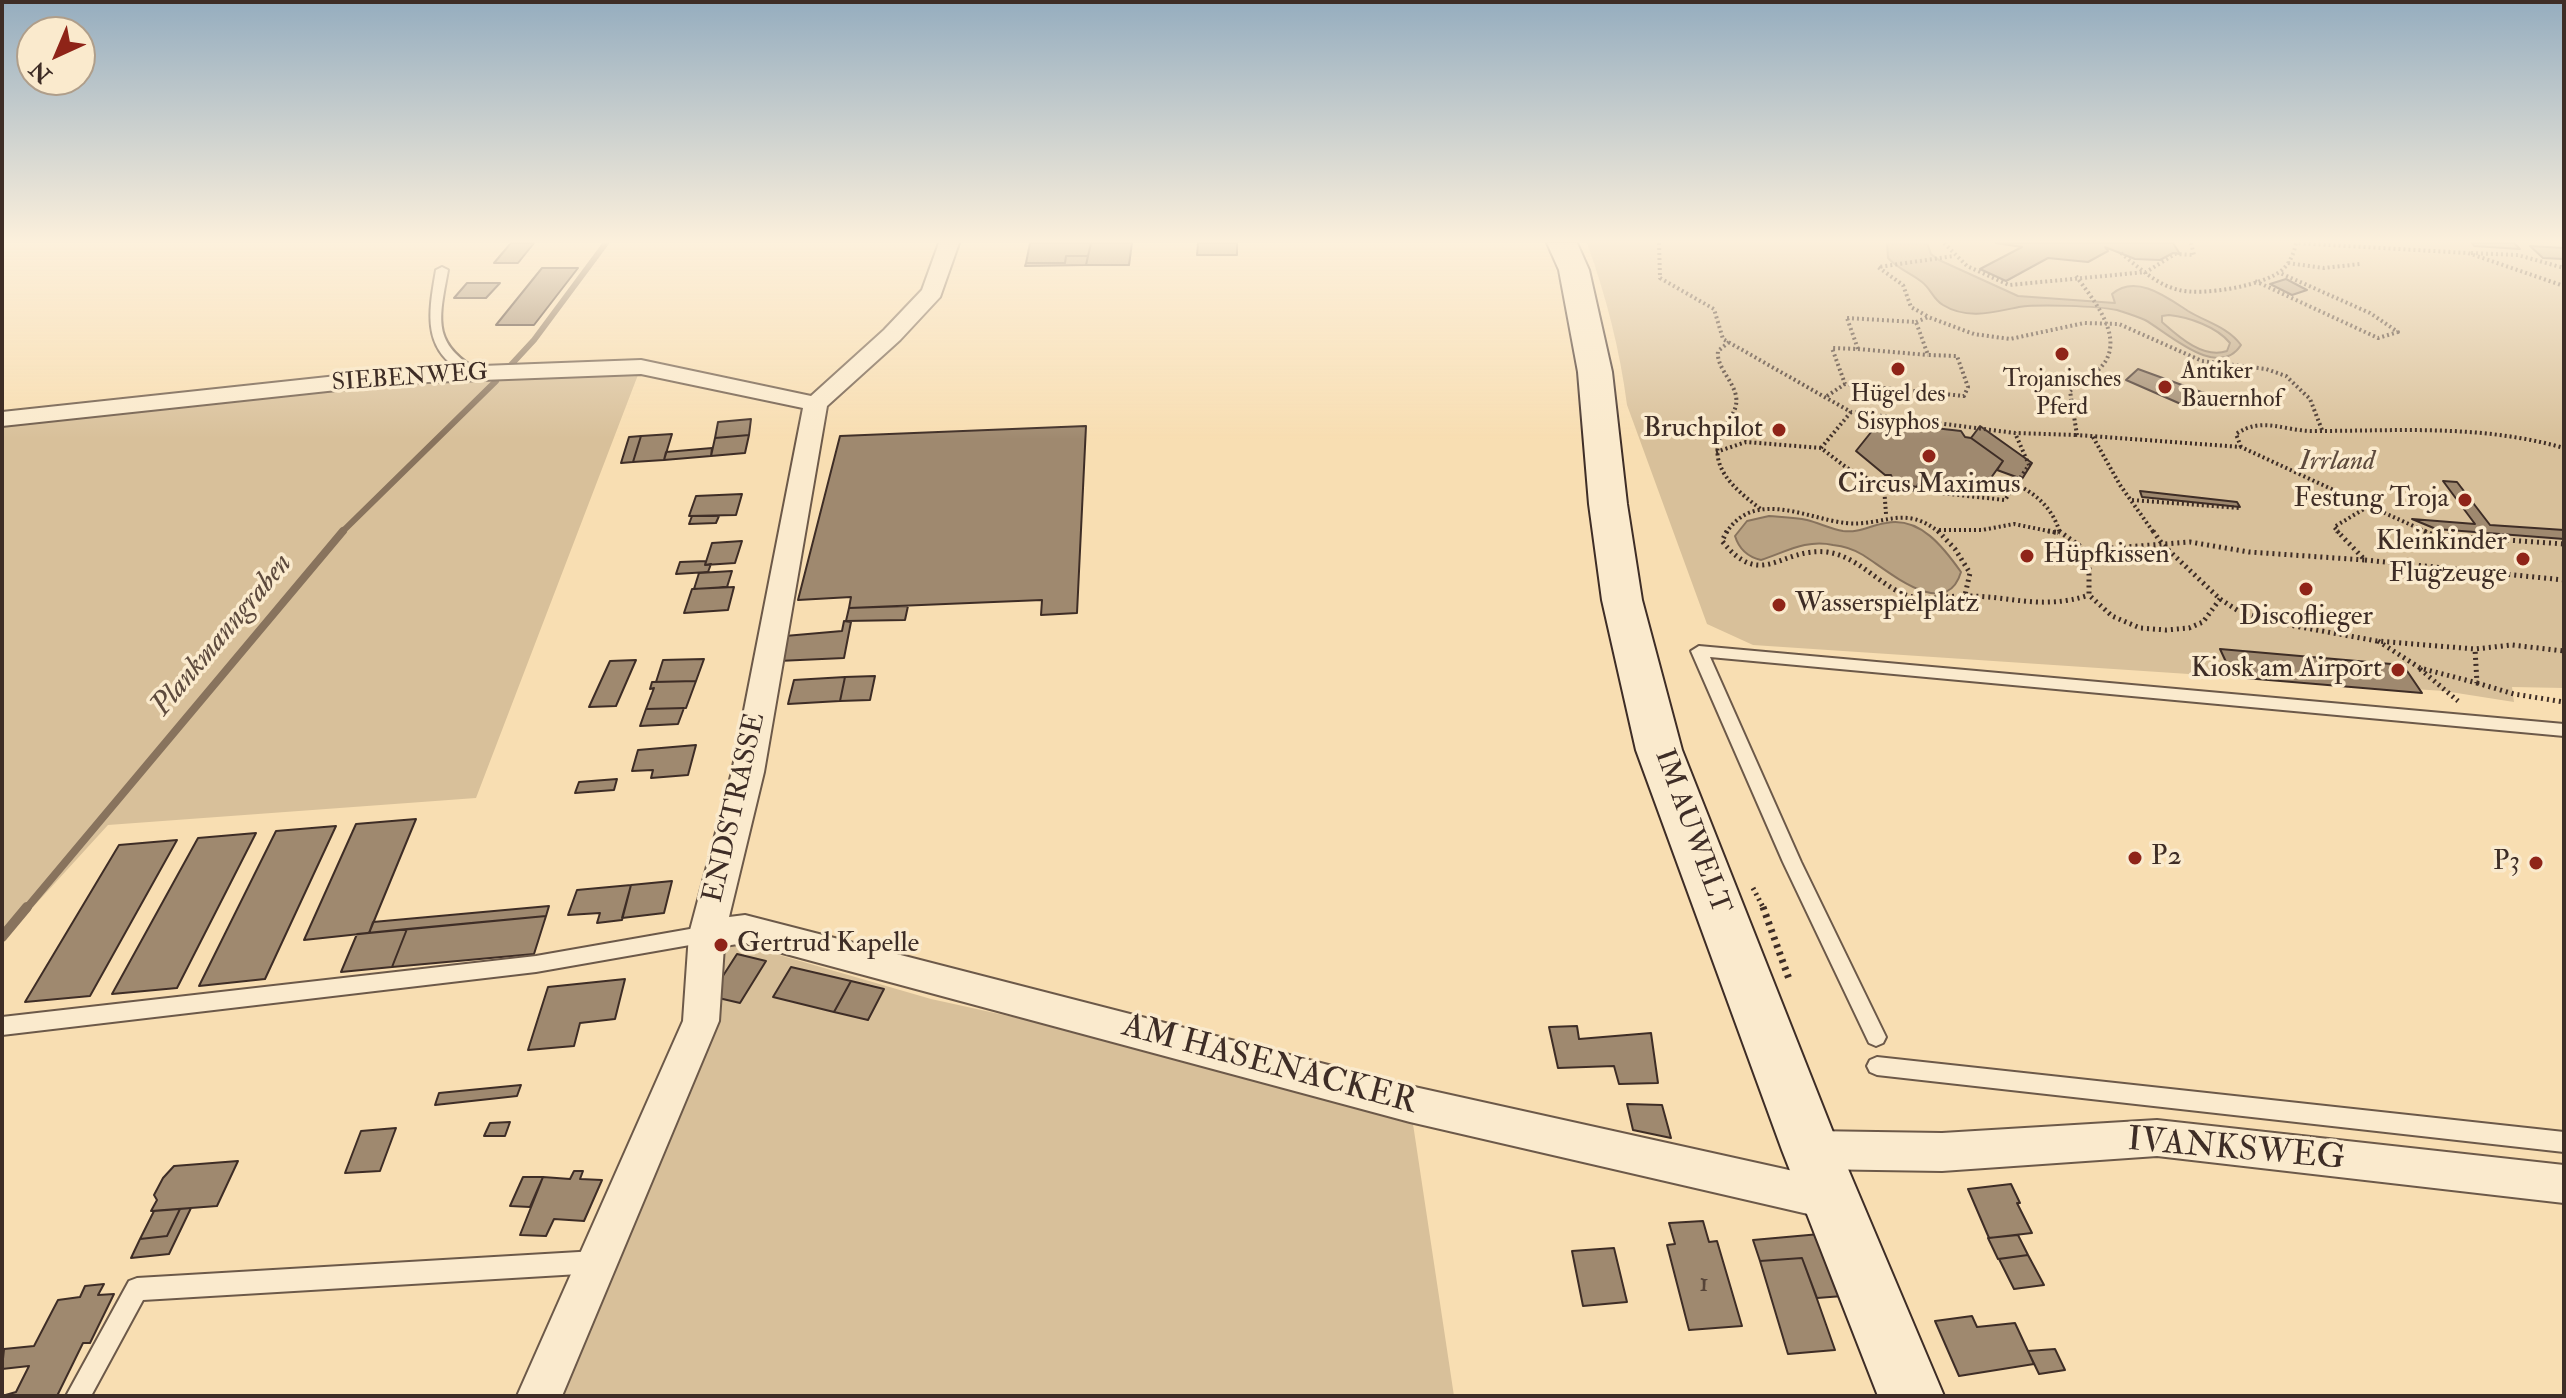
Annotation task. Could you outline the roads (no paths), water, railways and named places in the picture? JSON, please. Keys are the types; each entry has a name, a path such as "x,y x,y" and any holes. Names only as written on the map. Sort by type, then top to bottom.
{"main road":[{"name":"IM AUWELT","path":"1582,308 1595,372 1608,504 1622,600 1659,750 1911,1396"}],"street":[{"path":"816,404 917,308"},
{"name":"SIEBENWEG","path":"2,419 402,376 641,367 816,404"},
{"name":"ENDSTRASSE","path":"539,1396 701,1021 707,934 748,772 816,404"},
{"name":"AM HASENACKER","path":"707,934 745,929 1410,1104 1823,1175"},
{"name":"IVANKSWEG","path":"1823,1175 1942,1152 2157,1138 2564,1184"}],"lane":[{"path":"436,308 436,339 446,355 476,374"},
{"path":"1876,1037 1792,862 1699,651 2564,730"},
{"path":"2,1026 536,964 707,934"},
{"path":"1877,1066 2564,1142"},
{"path":"78,1396 137,1289 597,1262"}],"waterway":[{"name":"Plankmanngraben","path":"509,367 558,308"},
{"name":"Plankmanngraben","path":"343,531 496,381"},
{"name":"Plankmanngraben","path":"26,909 343,531"},
{"name":"Plankmanngraben","path":"2,937 27,907"}],"place":[{"name":"Trojanisches Pferd","path":"2062,354"},
{"name":"Hügel des Sisyphos","path":"1898,369"},
{"name":"Antiker Bauernhof","path":"2165,387"},
{"name":"Bruchpilot","path":"1779,430"},
{"name":"Circus Maximus","path":"1929,456"},
{"name":"Festung Troja","path":"2465,500"},
{"name":"Hüpfkissen","path":"2027,556"},
{"name":"Kleinkinder Flugzeuge","path":"2523,559"},
{"name":"Discoflieger","path":"2306,589"},
{"name":"Wasserspielplatz","path":"1779,605"},
{"name":"Kiosk am Airport","path":"2398,670"},
{"name":"P2","path":"2135,858"},
{"name":"P3","path":"2536,863"},
{"name":"Gertrud Kapelle","path":"721,945"}],"park label":[{"name":"Irrland","path":"2337,463"}]}
